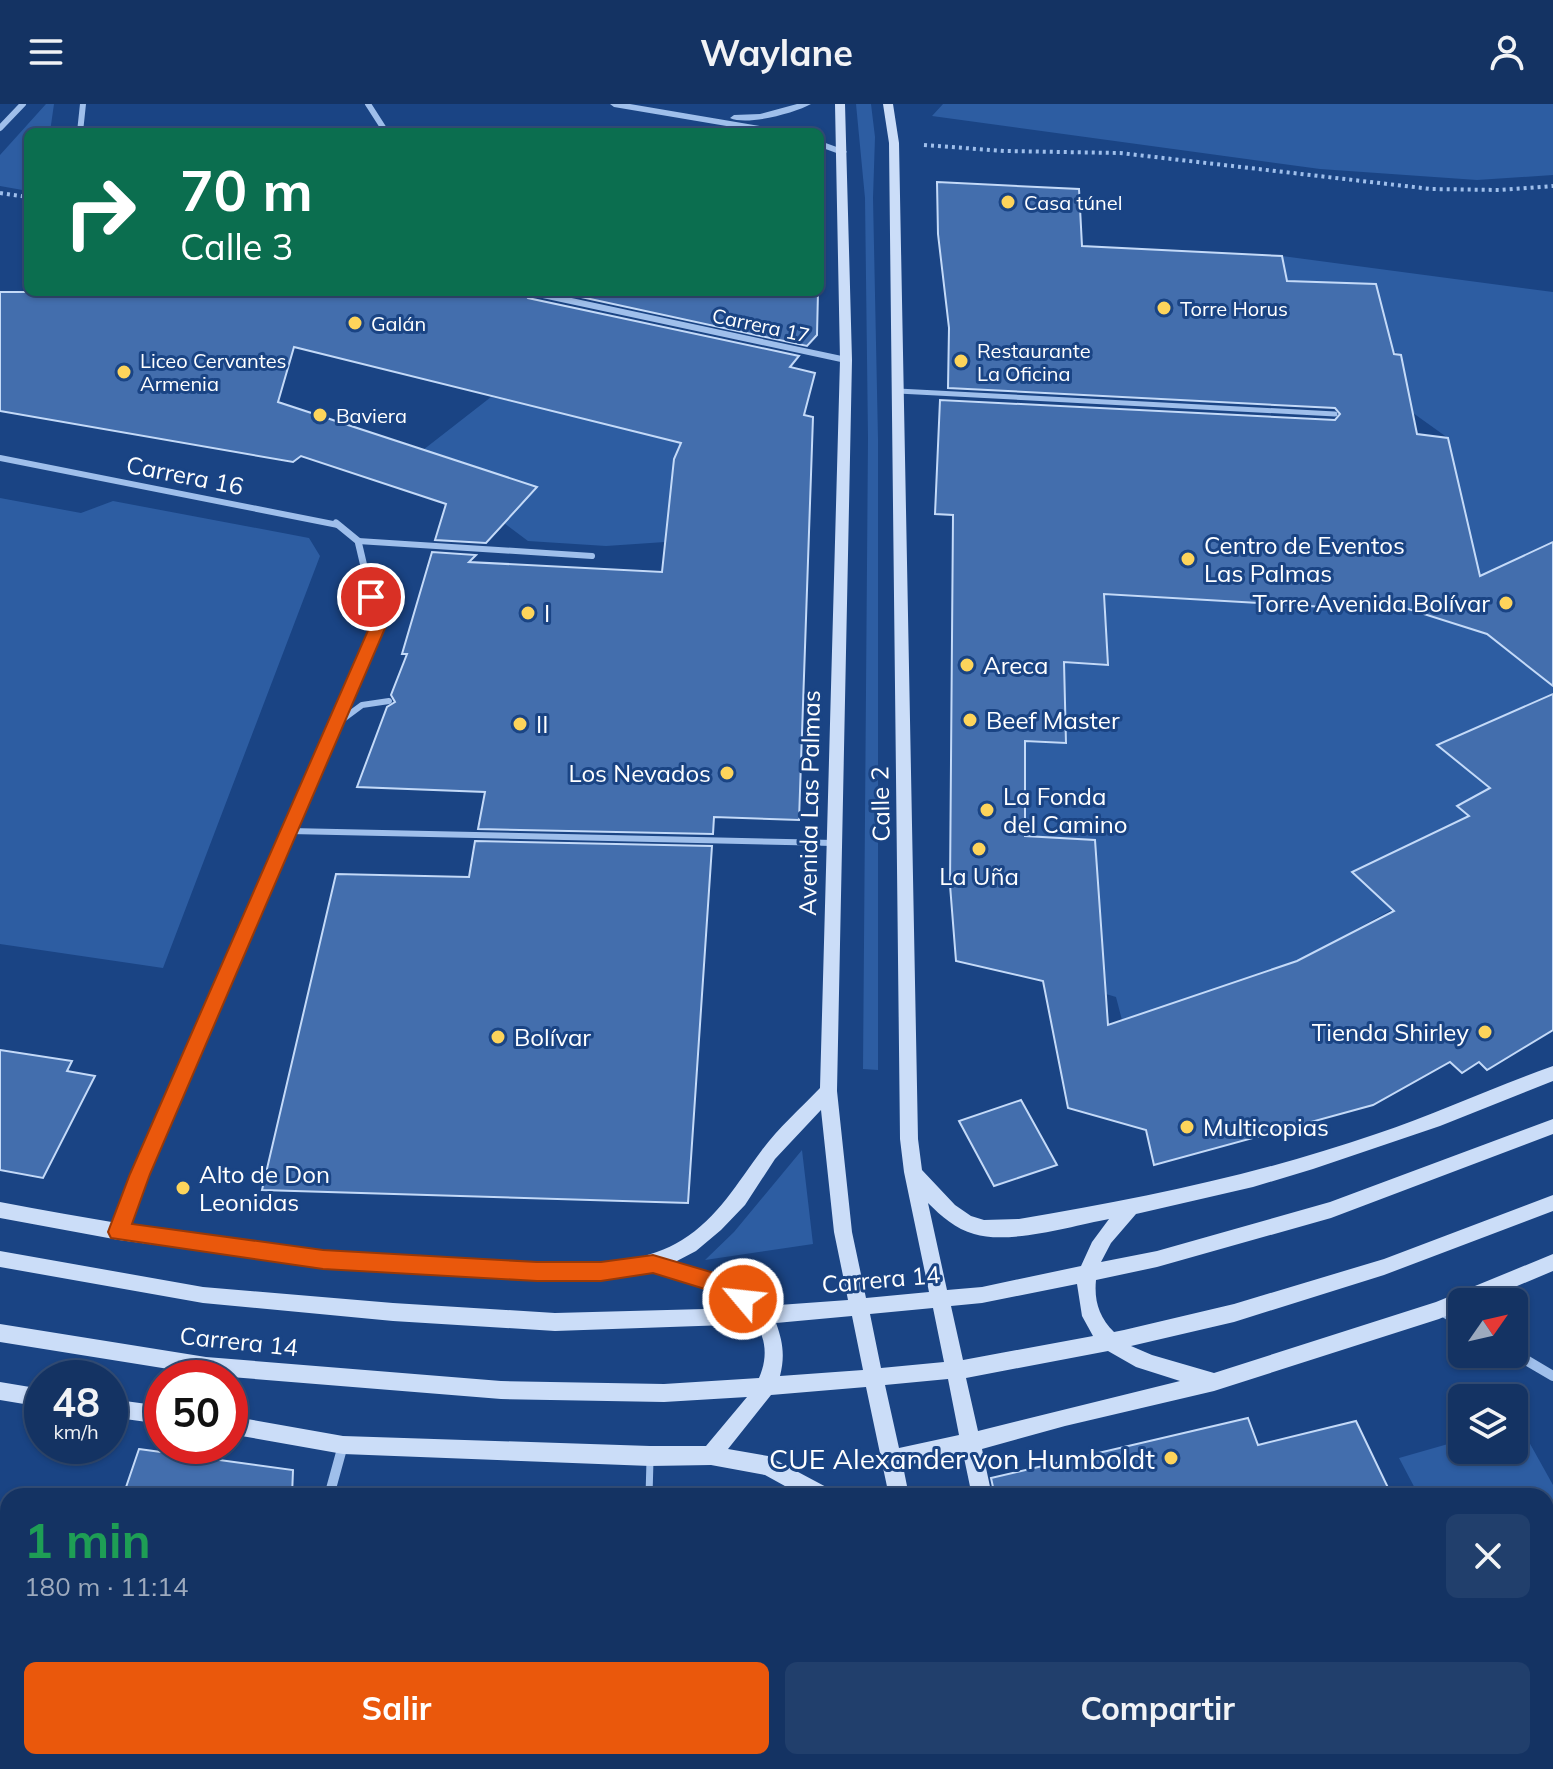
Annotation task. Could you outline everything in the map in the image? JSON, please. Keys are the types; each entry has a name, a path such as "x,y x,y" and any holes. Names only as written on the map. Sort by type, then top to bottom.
{"main road":[{"name":"Avenida Las Palmas","path":"840,104 846,360 828,1091 843,1232 897,1488"},
{"name":"Calle 2","path":"888,104 894,143 908,1071 913,1172 980,1488"},
{"path":"913,1172 949,1212 976,1227 1006,1228 1129,1209 1307,1166 1450,1118 1553,1073"},
{"path":"0,1210 119,1232 323,1259 537,1271 601,1271 653,1264 690,1245 715,1224 739,1199 769,1154 828,1091"},
{"name":"Carrera 14","path":"0,1259 203,1295 393,1312 555,1322 703,1319 797,1313 982,1295 1157,1259 1331,1210 1553,1126"},
{"name":"Carrera 14","path":"0,1333 206,1366 501,1390 664,1393 816,1383 984,1367 1234,1313 1384,1267 1553,1203"},
{"path":"1129,1209 1099,1247 1094,1260 1088,1287 1088,1310 1092,1322 1113,1345 1127,1353 1214,1382"},
{"path":"891,1459 970,1443 1214,1382 1439,1310 1553,1262"},
{"path":"653,1264 727,1288 752,1307 774,1335 776,1350 762,1393 711,1455"},
{"path":"0,1391 24,1395"},
{"path":"248,1428 343,1445 650,1456 711,1455 768,1466 808,1488"}],"street":[{"path":"0,128 23,104"},
{"path":"80,128 83,104"},
{"path":"368,104 383,128"},
{"path":"614,104 756,128"},
{"path":"705,119 760,117 807,104"},
{"path":"824,145 842,152"},
{"name":"Carrera 17","path":"548,296 846,360"},
{"path":"898,391 1335,414"},
{"name":"Carrera 16","path":"0,458 335,523 358,541"},
{"path":"119,1232 140,1174 378,626 358,541"},
{"path":"1439,1310 1448,1315"},
{"path":"1528,1361 1553,1376"},
{"path":"331,1488 343,1445"}],"lane":[{"path":"358,541 592,556"},
{"path":"335,725 362,705 389,701"},
{"path":"290,831 834,843"},
{"path":"649,1488 650,1456"}],"path":[{"path":"894,143 1004,151 1120,153 1431,189 1500,190 1553,186"},
{"path":"0,193 24,196"}],"shaded area":[{"path":"46,104 54,104 51,128 24,128"},
{"path":"856,104 871,104 875,137 878,1070 863,1069 868,438 865,198"},
{"path":"943,104 1553,104 1553,175 1477,180 1320,169 932,116"},
{"path":"24,128 24,190 0,186 0,155"},
{"path":"1282,256 1553,292 1553,555 1487,634 1553,686 1553,756 1504,715 1438,745 1490,788 1458,805 1502,843 1393,909 1296,962 1122,1020 1116,997 1106,994 1095,840 1024,836 1024,741 1066,743 1064,662 1108,664 1105,594 1394,611 1429,594 1448,438 1413,413 1401,355 1393,351 1376,285 1287,281"},
{"path":"491,397 682,440 674,459 665,542 606,546 528,541 504,523 537,487 423,450"},
{"path":"0,498 81,513 113,501 309,538 320,556 163,968 0,944"},
{"path":"802,1150 813,1244 705,1260 734,1232"},
{"path":"1528,1440 1553,1488 1415,1488 1399,1458 1448,1444 1448,1464 1528,1464"}],"building":[{"path":"937,182 1079,189 1082,246 1282,256 1287,281 1376,284 1394,354 1401,355 1417,434 1448,438 1480,576 1553,542 1553,686 1487,634 1402,607 1394,611 1104,594 1108,665 1064,662 1066,743 1025,741 1025,836 1095,840 1108,1025 1297,961 1394,911 1352,872 1469,816 1457,806 1490,788 1437,745 1553,694 1553,1030 1487,1070 1479,1062 1462,1073 1450,1062 1373,1105 1154,1165 1146,1130 1068,1108 1043,981 956,961 950,885 953,515 935,514 940,400 1335,420 1340,414 1335,408 948,388 949,328 938,234"},
{"path":"0,292 24,292 24,296 526,296 799,356 790,367 815,373 804,415 813,417 799,820 714,817 713,834 478,829 485,792 357,787 387,707 395,702 391,695 407,654 402,654 432,552 476,555 469,562 662,572 674,459 681,443 294,347 278,402 537,487 486,543 435,540 446,504 301,456 293,462 0,411"},
{"path":"576,296 818,296 817,335 807,346"},
{"name":"Bolívar","path":"475,841 712,846 688,1203 262,1190 336,874 469,877"},
{"path":"0,1050 72,1061 67,1071 95,1076 43,1178 0,1170"},
{"path":"1021,1100 1057,1165 994,1186 959,1121"},
{"name":"CUE Alexander von Humboldt","path":"1248,1418 1258,1445 1356,1421 1388,1488 993,1488 991,1478"},
{"path":"139,1449 144,1450 144,1464 248,1464 293,1470 292,1488 126,1488"}],"place":[{"name":"Casa túnel","path":"1008,202"},
{"name":"Torre Horus","path":"1164,308"},
{"name":"Galán","path":"355,323"},
{"name":"Restaurante La Oficina","path":"961,361"},
{"name":"Liceo Cervantes Armenia","path":"124,372"},
{"name":"Baviera","path":"320,415"},
{"name":"Centro de Eventos Las Palmas","path":"1188,559"},
{"name":"Torre Avenida Bolívar","path":"1506,603"},
{"name":"I","path":"528,613"},
{"name":"Areca","path":"967,665"},
{"name":"Beef Master","path":"970,720"},
{"name":"II","path":"520,724"},
{"name":"Los Nevados","path":"727,773"},
{"name":"La Fonda del Camino","path":"987,810"},
{"name":"La Uña","path":"979,849"},
{"name":"Tienda Shirley","path":"1485,1032"},
{"name":"Bolívar","path":"498,1037"},
{"name":"Multicopias","path":"1187,1127"},
{"name":"Alto de Don Leonidas","path":"183,1188"},
{"name":"CUE Alexander von Humboldt","path":"1171,1458"}],"route":[{"path":"371,597 378,626 140,1174 119,1232 323,1259 537,1271 601,1271 653,1264 714,1282 743,1299"}]}
